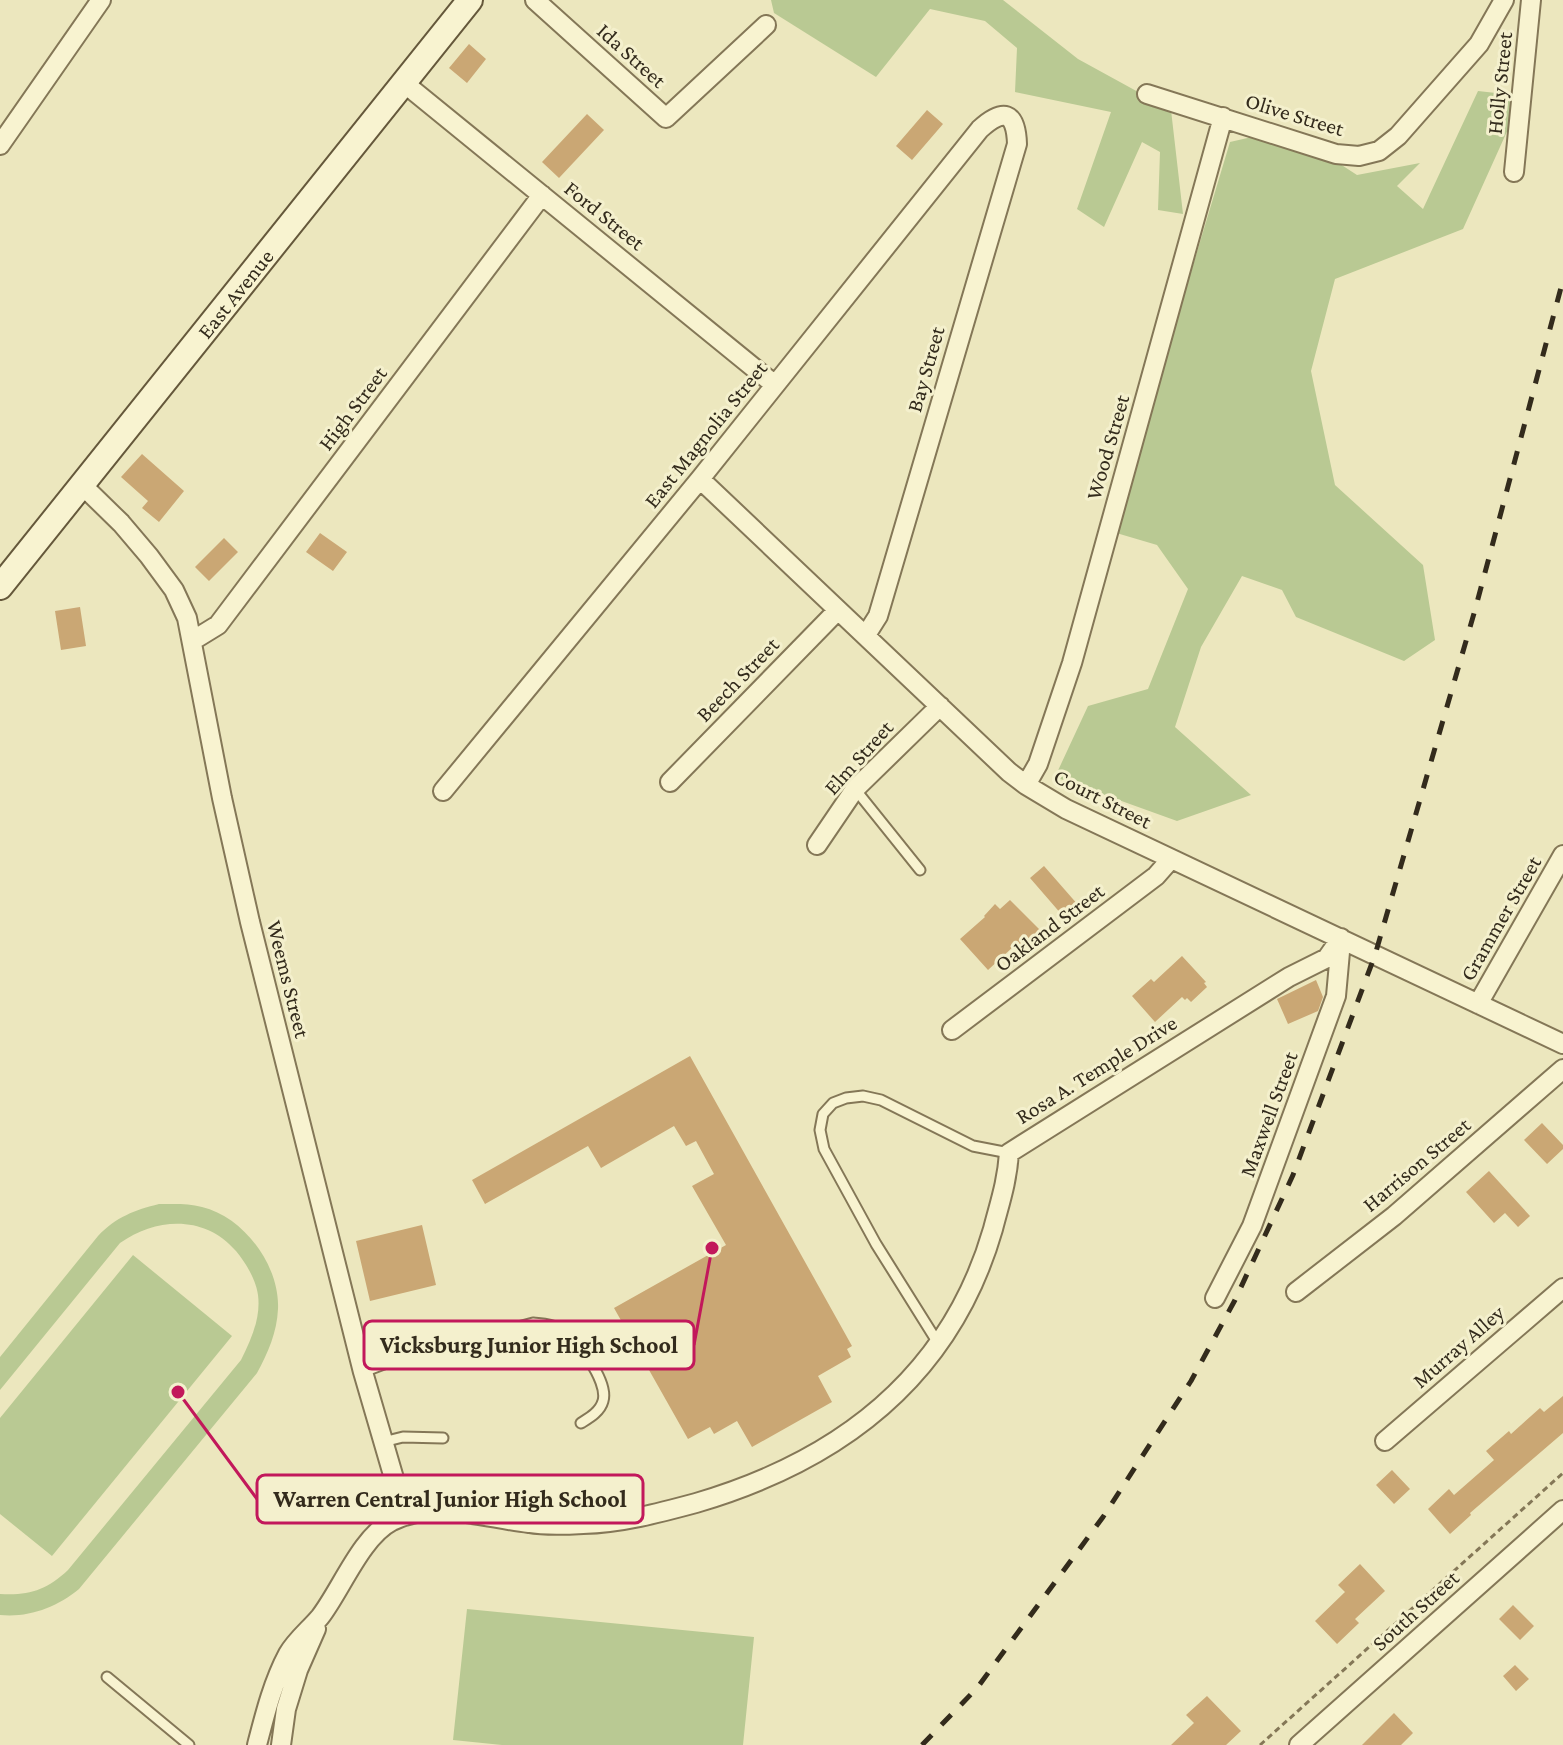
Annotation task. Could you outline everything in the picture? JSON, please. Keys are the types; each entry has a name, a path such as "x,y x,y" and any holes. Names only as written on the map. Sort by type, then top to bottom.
{"street":[{"path":"0,145 101,0"},
{"name":"East Avenue","path":"0,587 470,0"},
{"name":"Ida Street","path":"535,0 666,118 766,25"},
{"name":"Olive Street","path":"1147,94 1336,154 1359,156 1379,151 1398,136 1479,44 1504,0"},
{"name":"Holly Street","path":"1514,172 1531,0"},
{"name":"Ford Street","path":"404,83 775,385"},
{"name":"East Magnolia Street","path":"443,791 700,479 980,129 996,116 1008,116"},
{"name":"Bay Street","path":"866,635 878,616 1017,144 1017,127 1008,116"},
{"name":"Wood Street","path":"1026,785 1038,764 1072,663 1223,117"},
{"name":"High Street","path":"192,641 218,625 542,195"},
{"name":"Court Street","path":"700,479 1026,785 1066,809 1563,1044"},
{"name":"Weems Street","path":"81,484 149,556 174,590 187,618 250,922 363,1372 405,1516"},
{"name":"Beech Street","path":"670,782 838,610"},
{"name":"Elm Street","path":"817,845 855,789 940,706"},
{"name":"Grammer Street","path":"1478,1004 1563,855"},
{"name":"Oakland Street","path":"952,1030 1156,876 1171,859"},
{"name":"Rosa A. Temple Drive","path":"257,1745 275,1684 289,1651 321,1615 377,1532 389,1523 422,1511 443,1510 533,1524 627,1520 735,1491 783,1470 869,1419 905,1386 939,1346 970,1292 988,1247 1007,1178 1009,1153 1289,977 1327,958 1341,938"},
{"name":"Maxwell Street","path":"1215,1298 1252,1226 1336,996 1341,938"},
{"name":"Harrison Street","path":"1296,1292 1394,1216 1563,1069"},
{"name":"Murray Alley","path":"1385,1441 1563,1288"},
{"name":"South Street","path":"1299,1745 1563,1510"},
{"name":"Rosa A. Temple Drive","path":"281,1745 286,1709 298,1670 321,1615"}],"lane":[{"path":"855,789 920,870"},
{"path":"939,1346 876,1244 824,1149 820,1130 823,1114 833,1103 863,1096 881,1100 973,1146 1009,1153"},
{"path":"363,1372 392,1361 533,1323 547,1324 570,1336 600,1380 603,1402 581,1423"},
{"path":"382,1442 403,1437 443,1438"},
{"path":"479,1516 482,1481"},
{"path":"107,1677 189,1745"}],"path":[{"path":"1260,1745 1563,1473"}],"green space":[{"path":"771,0 1003,0 1078,59 1171,110 1183,214 1158,210 1160,152 1142,142 1104,227 1077,209 1111,112 1015,92 1017,48 985,21 930,9 876,77 774,13"},
{"path":"1478,91 1523,96 1463,229 1335,279 1311,371 1335,485 1423,565 1435,640 1404,661 1296,617 1282,590 1242,576 1201,647 1175,727 1251,795 1177,821 1055,777 1088,706 1148,689 1188,589 1157,545 1113,532 1230,142 1265,134 1303,140 1357,175 1420,163 1397,186 1423,209"},
{"path":"159,1204 191,1205 217,1212 245,1232 256,1246 266,1260 277,1293 277,1318 268,1350 257,1373 79,1589 42,1610 21,1615 0,1615 0,1594 37,1590 68,1570 241,1360 252,1337 257,1320 258,1295 247,1266 236,1251 224,1239 195,1226 180,1224 149,1228 120,1243 0,1390 0,1357 98,1236 126,1215"},
{"path":"133,1255 232,1336 52,1556 0,1514 0,1418"},
{"path":"467,1609 754,1637 743,1745 502,1745 453,1740"}],"building":[{"path":"469,44 486,59 467,83 449,68"},
{"path":"927,110 943,124 912,160 896,146"},
{"path":"587,114 604,130 559,178 542,162"},
{"path":"142,454 184,491 159,522 142,508 148,501 121,477"},
{"path":"320,533 347,552 333,571 306,552"},
{"path":"224,538 238,552 209,581 195,567"},
{"path":"80,607 86,646 61,650 55,611"},
{"path":"1044,866 1079,906 1069,915 1069,923 1030,878"},
{"path":"1010,900 1043,933 1034,943 1029,938 1018,950 1014,946 988,970 960,939 995,904 1000,909"},
{"path":"1182,956 1207,987 1191,1002 1182,997 1155,1022 1132,996 1151,979 1154,982"},
{"path":"1316,980 1323,997 1318,1011 1288,1024 1277,999"},
{"path":"690,1056 852,1346 847,1349 851,1357 818,1376 832,1402 752,1447 737,1421 714,1434 710,1427 688,1439 614,1308 726,1245 692,1186 714,1174 696,1141 686,1146 674,1126 601,1168 588,1146 485,1204 472,1180"},
{"path":"1542,1123 1563,1145 1563,1149 1547,1164 1524,1140"},
{"path":"1489,1171 1530,1216 1518,1227 1505,1213 1494,1223 1466,1192"},
{"path":"422,1225 436,1285 370,1301 356,1241"},
{"path":"1563,1396 1563,1433 1450,1534 1428,1509 1449,1489 1454,1495 1494,1460 1486,1451 1509,1431 1511,1434 1540,1408 1544,1412"},
{"path":"1392,1470 1410,1489 1394,1504 1376,1485"},
{"path":"1360,1564 1385,1591 1355,1619 1359,1623 1337,1644 1315,1621 1345,1592 1338,1585"},
{"path":"1513,1605 1534,1626 1520,1640 1499,1619"},
{"path":"1515,1665 1529,1679 1516,1691 1503,1676"},
{"path":"1207,1696 1241,1731 1226,1745 1171,1745 1194,1723 1186,1715"},
{"path":"1394,1713 1413,1733 1401,1745 1362,1745"}],"railway":[{"path":"922,1745 977,1688 1103,1517 1191,1381 1235,1300 1293,1175 1375,955 1475,610 1563,280"}],"place":[{"name":"Vicksburg Junior High School","path":"712,1248"},
{"name":"Warren Central Junior High School","path":"178,1392"}]}
